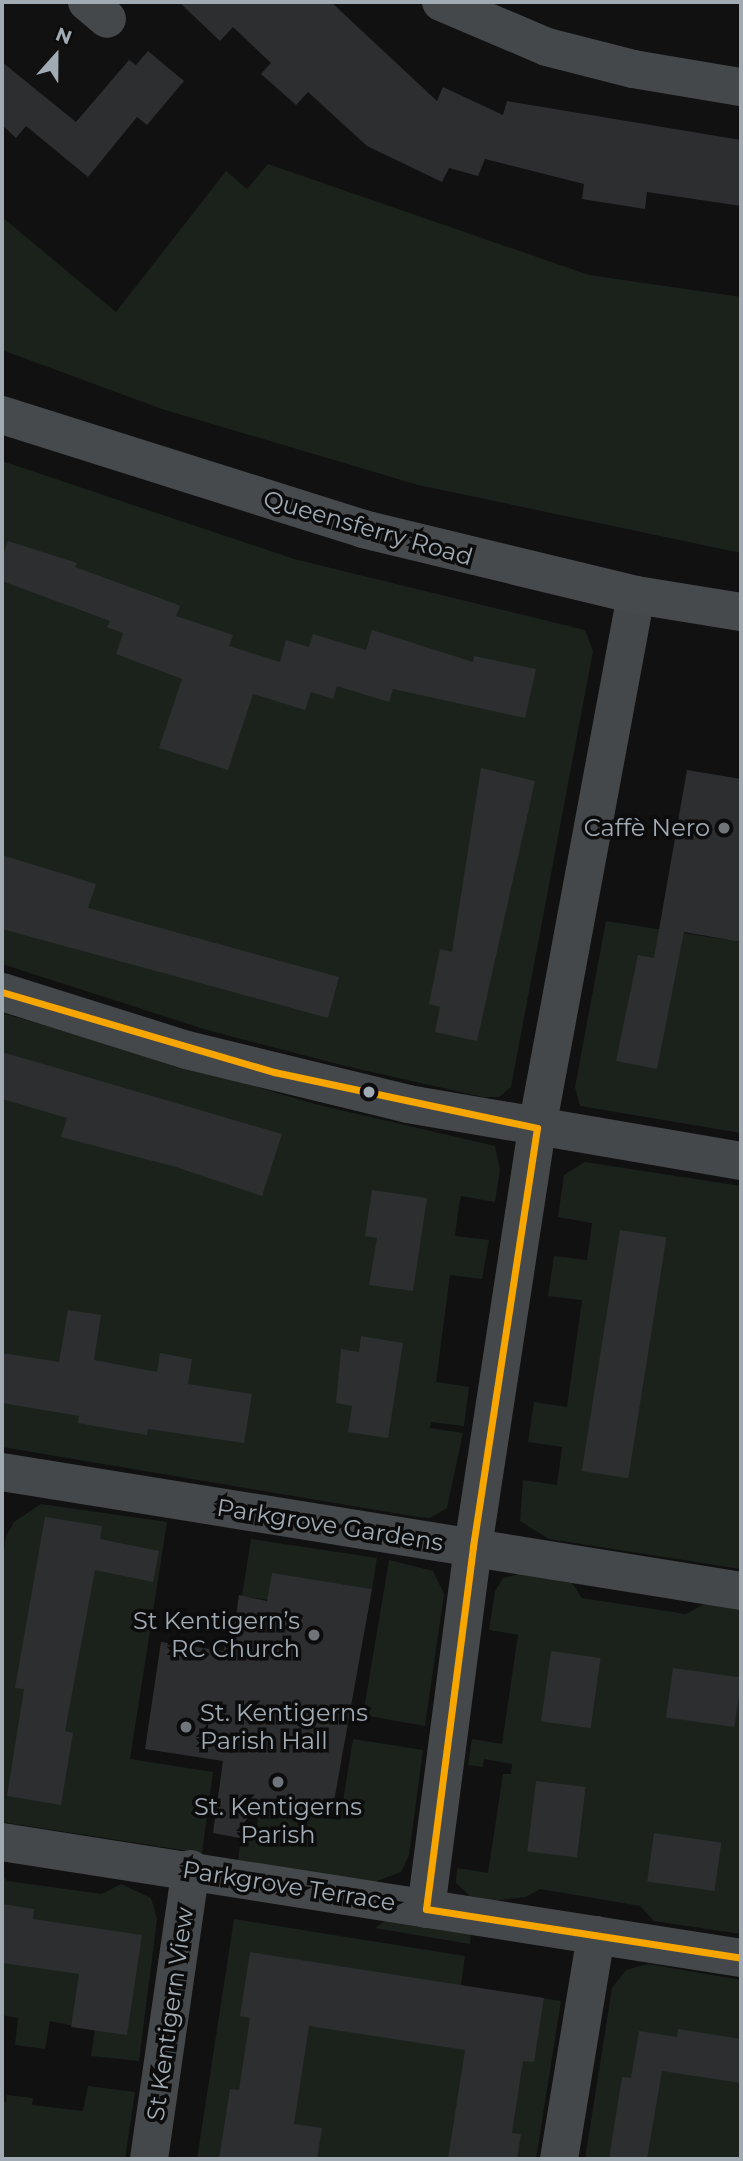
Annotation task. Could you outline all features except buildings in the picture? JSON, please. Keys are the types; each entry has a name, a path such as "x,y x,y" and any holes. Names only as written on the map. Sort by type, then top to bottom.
{"main road":[{"name":"Queensferry Road","path":"2,415 363,529 636,595 741,611"}],"street":[{"path":"441,2 547,47 633,69 741,87"},
{"path":"426,1909 473,1547 537,1128 601,799 636,595"},
{"path":"2,992 261,1069 408,1104 741,1161"},
{"name":"Parkgrove Gardens","path":"2,1472 741,1591"},
{"name":"Parkgrove Terrace","path":"2,1842 191,1869 741,1958"},
{"name":"St Kentigern View","path":"149,2159 191,1869"},
{"path":"559,2159 596,1935"}],"shaded area":[{"path":"268,164 589,275 741,297 741,553 418,485 162,409 2,350 2,217 116,312 226,171 247,189"},
{"path":"2,461 294,559 585,630 593,651 511,1087 499,1097 483,1097 345,1066 207,1030 2,964"},
{"path":"606,921 741,942 741,1133 580,1106 575,1087"},
{"path":"2,1013 315,1104 495,1146 500,1170 495,1202 461,1196 459,1205 455,1236 489,1240 482,1279 450,1275 436,1382 469,1387 464,1426 431,1422 430,1428 463,1433 447,1508 430,1518 418,1517 2,1447"},
{"path":"585,1162 741,1186 741,1569 549,1539 520,1521 523,1480 557,1485 562,1447 528,1442 534,1402 567,1407 582,1300 548,1296 554,1256 587,1260 592,1223 558,1217 564,1175"},
{"path":"41,1504 167,1522 130,1759 213,1772 202,1853 2,1822 2,1566 6,1536 14,1522"},
{"path":"251,1539 377,1558 372,1589 272,1574 268,1600 242,1596"},
{"path":"389,1560 433,1571 444,1594 425,1726 363,1715"},
{"path":"519,1574 572,1583 582,1598 686,1614 706,1603 741,1609 741,1934 654,1921 640,1906 540,1889 526,1897 492,1901 470,1896 456,1883 457,1868 488,1873 503,1774 511,1774 512,1764 484,1759 483,1767 468,1765 472,1739 502,1744 518,1635 489,1630 495,1591 503,1578"},
{"path":"353,1739 423,1750 409,1855 401,1872 374,1882 238,1860 241,1838 247,1830 256,1831 260,1806 340,1820"},
{"path":"2,1873 7,1881 102,1894 121,1884 151,1898 157,1919 139,2061 91,2056 95,2030 50,2021 45,2049 15,2045 18,2018 2,2015"},
{"path":"234,1919 465,1956 461,1985 561,2001 536,2159 197,2159"},
{"path":"388,1919 471,1932 470,1944 375,1928"},
{"path":"648,1964 741,1980 741,2159 585,2159 612,1988 626,1970"},
{"path":"88,2086 135,2092 125,2159 2,2159 2,2101 6,2102 7,2095 33,2098 32,2105 83,2111"}],"transit line":[{"path":"2,992 274,1072 537,1128 473,1547 426,1909 741,1958"}],"place":[{"name":"Caffè Nero","path":"724,828"},
{"name":"St Kentigern’s RC Church","path":"314,1635"},
{"name":"St. Kentigerns Parish Hall","path":"186,1727"},
{"name":"St. Kentigerns Parish","path":"278,1782"}]}
